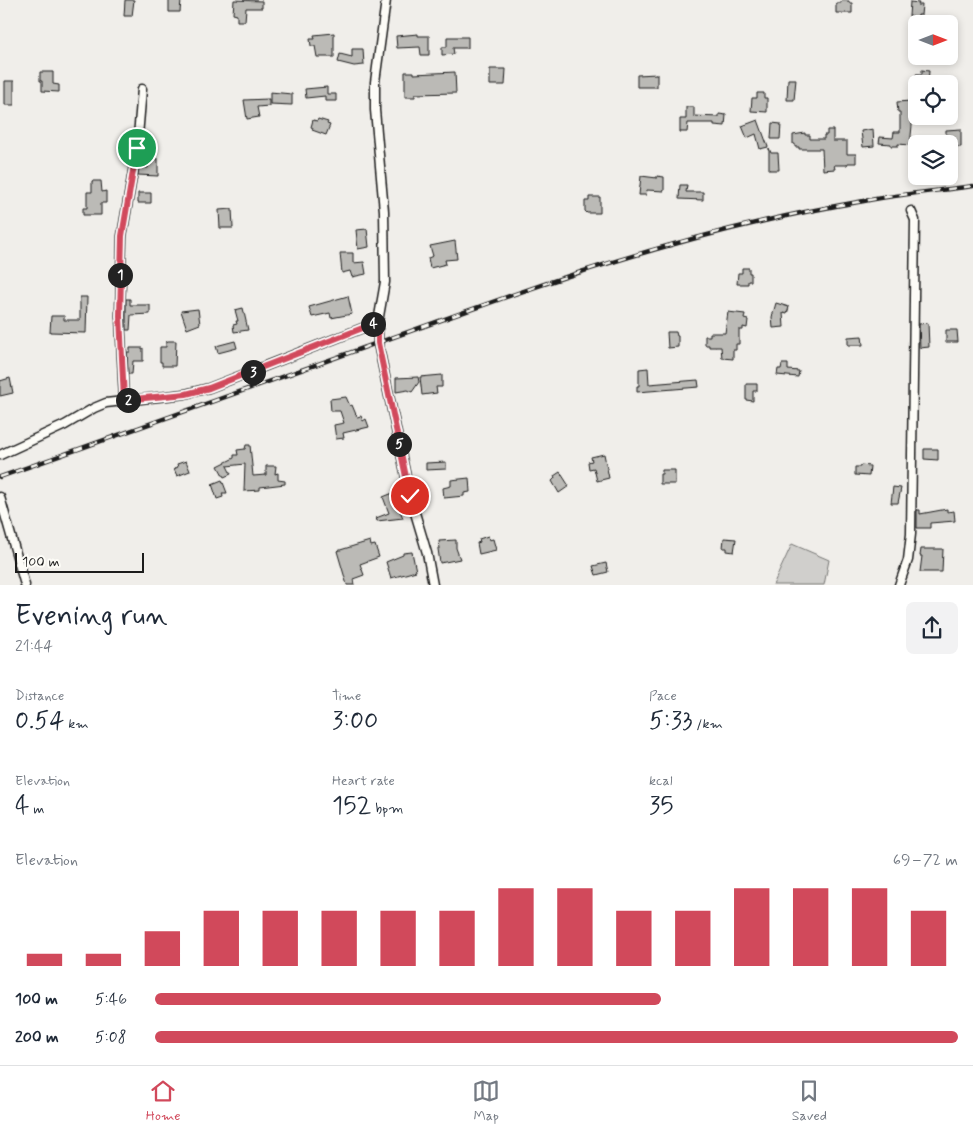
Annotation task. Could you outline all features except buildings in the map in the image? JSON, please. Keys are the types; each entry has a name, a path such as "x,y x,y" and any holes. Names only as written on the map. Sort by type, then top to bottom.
{"street":[{"path":"386,0 375,82 375,110 384,211 386,282 378,322 378,343 410,496 427,553 433,585"},
{"path":"124,400 120,316 122,236 137,148 142,89"},
{"path":"899,585 908,560 911,534 915,220 911,211"},
{"path":"0,455 65,426 94,408 106,403 186,394 209,388 378,322"},
{"path":"0,497 25,585"}],"shaded area":[{"path":"792,544 829,560 824,585 773,585"}],"railway":[{"path":"0,477 512,295 642,253 730,229 819,209 891,196 973,186"}],"route":[{"path":"137,148 122,236 120,316 124,400 186,394 209,388 378,322 378,343 410,496"}]}
